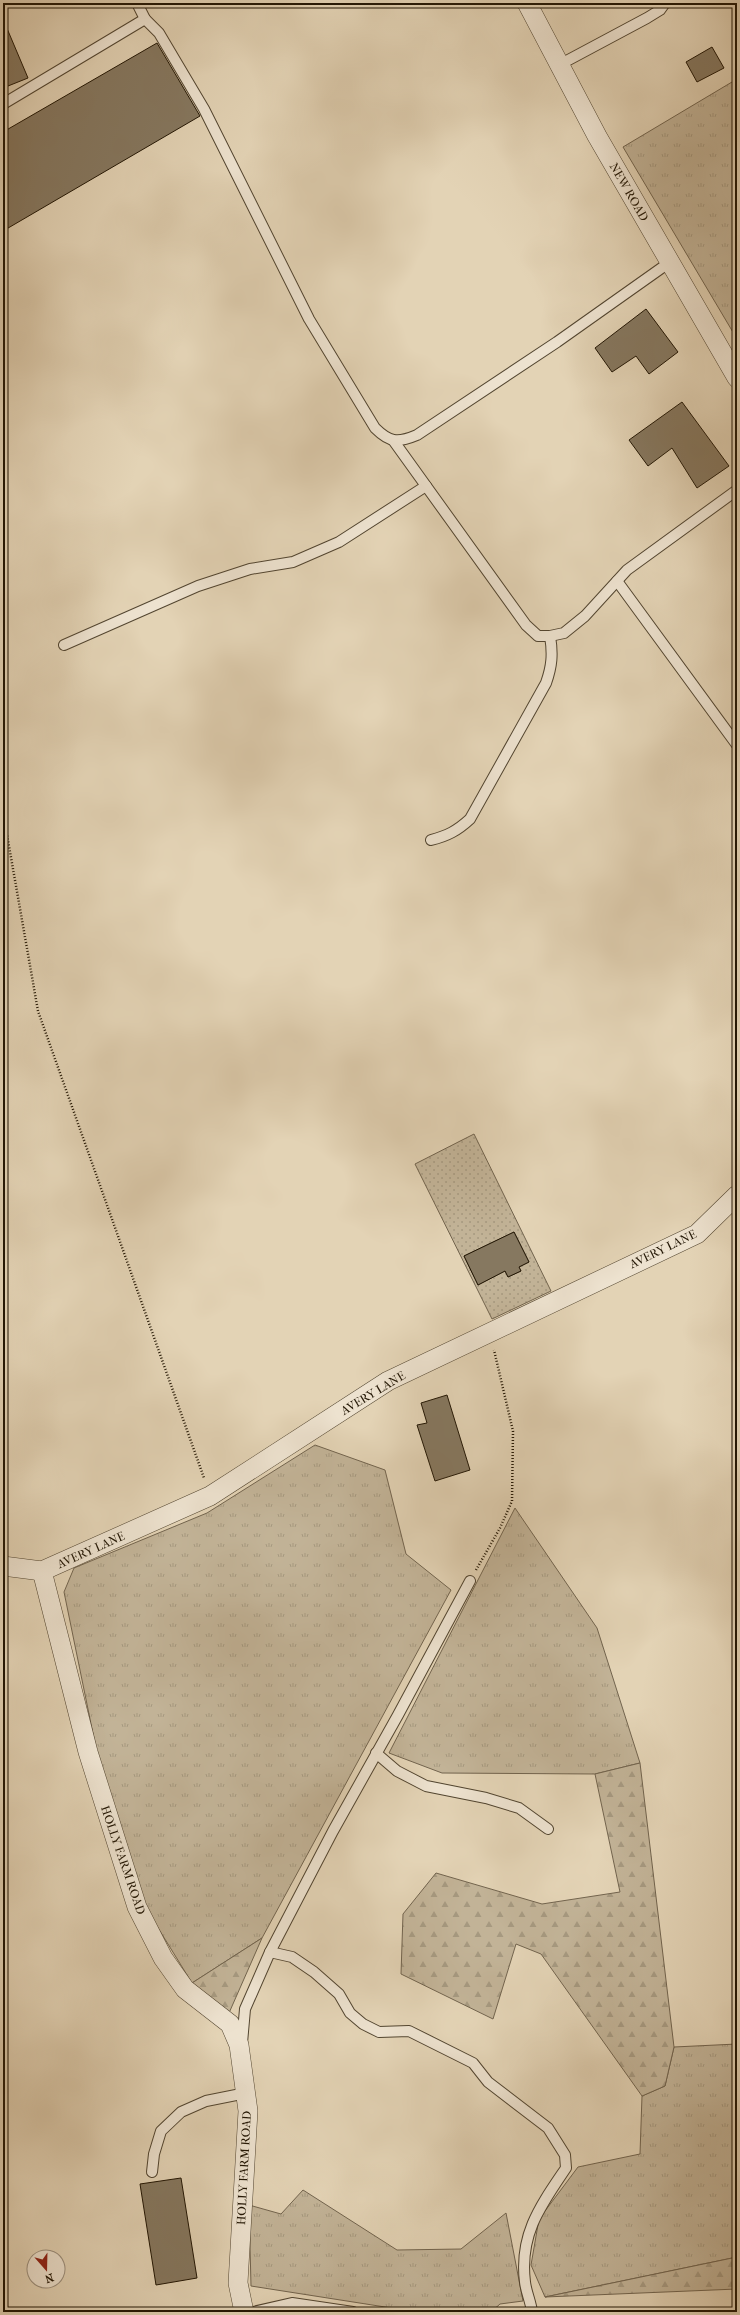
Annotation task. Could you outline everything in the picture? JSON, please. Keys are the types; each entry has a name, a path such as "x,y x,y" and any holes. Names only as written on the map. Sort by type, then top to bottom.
{"street":[{"name":"NEW ROAD","path":"527,3 597,136 737,378"},
{"name":"AVERY LANE","path":"3,1566 42,1571 210,1496 388,1381 697,1234 737,1195"},
{"name":"HOLLY FARM ROAD","path":"42,1571 88,1752 137,1907 163,1958 185,1989 230,2024 239,2046 248,2111 238,2283 244,2312"}],"lane":[{"path":"137,3 145,19 158,33 204,109 309,319 375,428 384,437 393,440 403,440 417,435 557,342 670,262"},
{"path":"559,65 647,18 660,10 665,3"},
{"path":"3,104 145,19"},
{"path":"393,440 526,625 538,636 550,636 564,632 585,616 627,570 737,490"},
{"path":"64,645 198,586 250,569 293,562 339,542 426,486"},
{"path":"617,581 737,745"},
{"path":"431,840 452,833 470,819 546,682 551,668 552,653 550,636"},
{"path":"241,2058 245,2009 270,1952 333,1831 470,1581"},
{"path":"376,1754 398,1771 426,1786 486,1798 519,1808 548,1829"},
{"path":"270,1952 292,1958 314,1972 339,1994 350,2013 362,2024 378,2032 409,2031 473,2063 488,2082 548,2128 565,2155 566,2168 546,2198 528,2231 525,2282 532,2312"},
{"path":"152,2172 154,2154 161,2131 181,2112 206,2101 246,2093"},
{"path":"253,2312 292,2303 353,2312"}],"path":[{"path":"3,812 38,1011 210,1496"},
{"path":"470,1581 500,1528 512,1502 513,1431 490,1332"}],"green space":[{"path":"737,79 737,339 623,147"},
{"path":"474,1134 551,1291 492,1319 415,1164","holes":["514,1232 529,1262 519,1267 521,1271 508,1277 505,1271 478,1285 464,1256"]},
{"path":"315,1445 385,1470 406,1554 451,1590 262,1938 192,1983 147,1910 98,1758 64,1592 74,1568 207,1513"},
{"path":"515,1508 597,1628 640,1763 595,1774 442,1773 389,1753"},
{"path":"640,1763 674,2047 665,2086 642,2096 541,1954 516,1944 493,2019 401,1974 403,1914 436,1873 542,1904 620,1892 595,1774"},
{"path":"262,1938 229,2013 192,1983"},
{"path":"737,2044 737,2257 545,2297 531,2265 539,2219 578,2167 640,2154 642,2096 665,2086 674,2047"},
{"path":"303,2190 397,2250 461,2249 506,2213 523,2301 500,2304 491,2312 417,2312 251,2286 249,2205 281,2214"},
{"path":"737,2257 737,2289 545,2297"}],"building":[{"path":"3,19 28,78 3,88"},
{"path":"157,43 200,116 3,231 3,132"},
{"path":"712,47 724,68 697,82 686,62"},
{"path":"646,309 678,352 649,374 636,356 612,372 595,348"},
{"path":"682,402 729,466 697,488 672,448 648,466 629,440"},
{"path":"514,1232 529,1262 519,1267 521,1271 508,1277 505,1271 478,1285 464,1256"},
{"path":"447,1395 470,1470 435,1481 417,1425 427,1423 421,1403"},
{"path":"181,2178 197,2278 156,2285 140,2184"}]}
